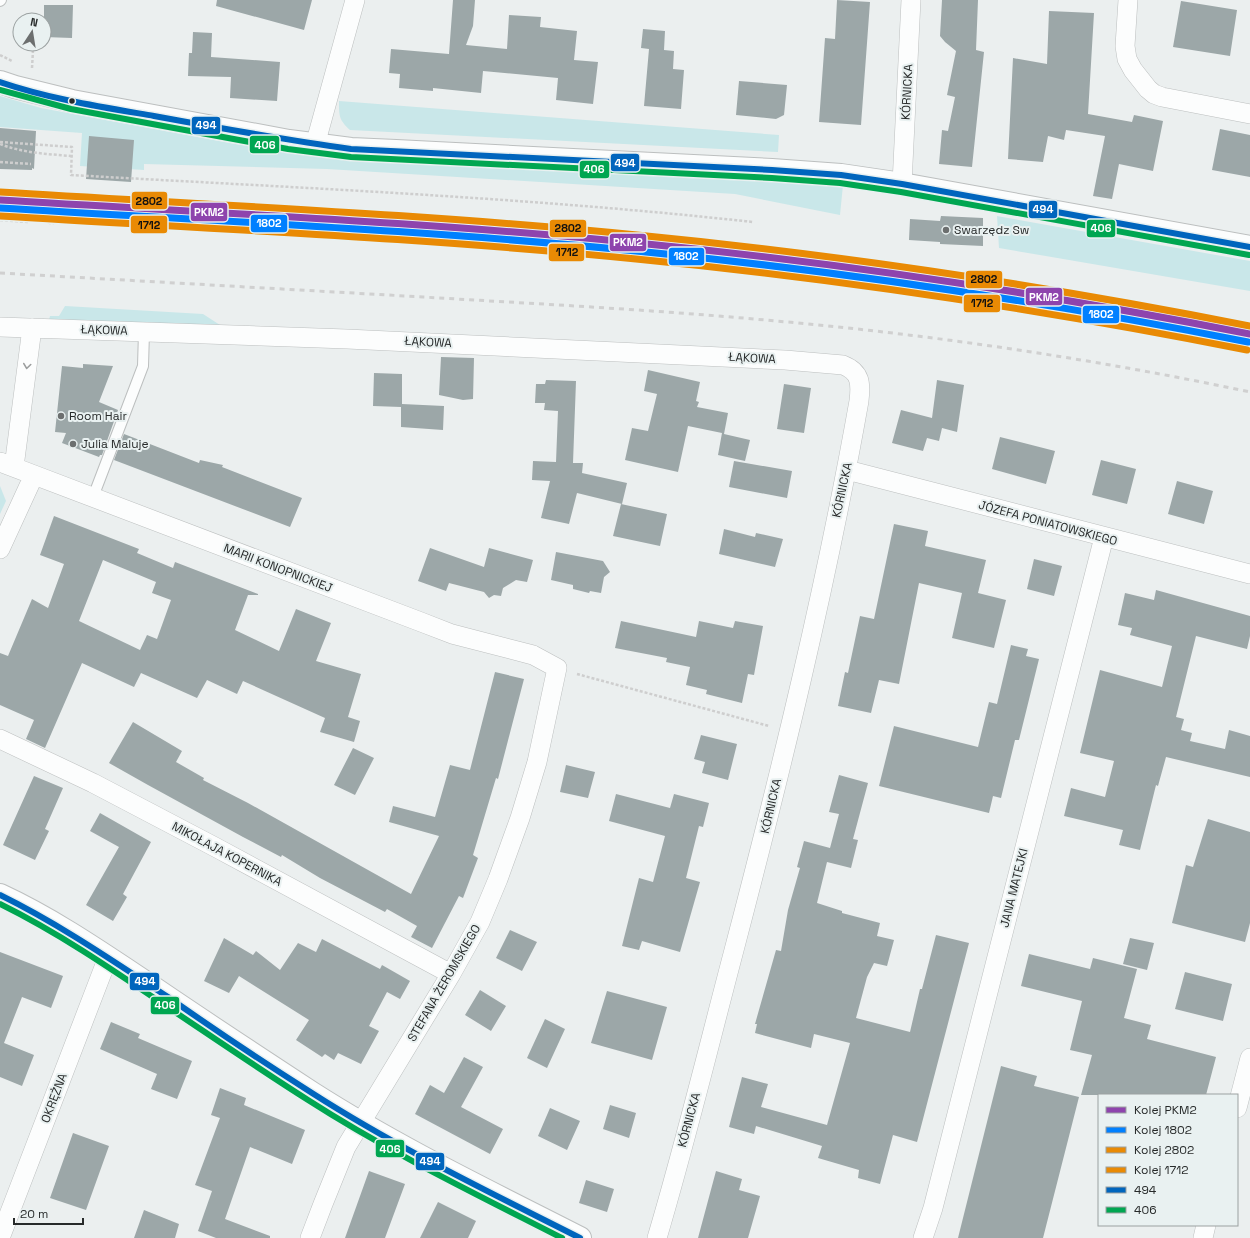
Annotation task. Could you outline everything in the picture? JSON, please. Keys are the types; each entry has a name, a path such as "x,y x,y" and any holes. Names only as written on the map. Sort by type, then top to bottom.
{"street":[{"path":"315,145 355,0"},
{"name":"KÓRNICKA","path":"902,184 911,0"},
{"path":"1128,0 1126,55 1130,66 1148,89 1154,94 1162,97 1250,114"},
{"path":"0,82 14,87 72,101 315,145 396,151 818,173 902,184 1250,247"},
{"name":"ŁĄKOWA","path":"0,326 363,339 785,360 843,365 854,371"},
{"path":"7,465 32,328"},
{"name":"KÓRNICKA","path":"657,1238 762,845 819,603 847,470 860,390 858,376 854,371"},
{"name":"MARII KONOPNICKIEJ","path":"7,465 452,634 533,655 557,668"},
{"name":"JÓZEFA PONIATOWSKIEGO","path":"847,470 1250,574"},
{"path":"0,550 34,475"},
{"name":"JANA MATEJKI","path":"924,1238 933,1208 1104,537"},
{"name":"STEFANA ŻEROMSKIEGO","path":"310,1238 346,1147 451,974 480,922 512,844 537,762 557,668"},
{"name":"MIKOŁAJA KOPERNIKA","path":"0,739 107,790 215,846 451,974"},
{"path":"0,895 17,902 108,957 250,1053 360,1122 462,1178 580,1238"},
{"name":"OKRĘŻNA","path":"0,1238 108,957"},
{"path":"1238,1104 1250,1058"},
{"path":"1203,1238 1206,1226"}],"lane":[{"path":"92,497 143,366 144,332"}],"path":[{"path":"32,72 33,52"},
{"path":"0,55 16,63"},
{"path":"0,143 14,149 35,153 72,156"},
{"path":"0,143 72,147 70,175 538,202 637,210 753,222"},
{"path":"0,162 31,164"},
{"path":"0,211 29,213 50,223 54,223"},
{"path":"0,220 28,222"},
{"path":"557,668 789,731"}],"shaded area":[{"path":"0,96 41,108 235,144 332,158 843,185 840,215 735,194 327,169 144,164 144,170 80,166 82,133 0,127"},
{"path":"339,101 779,135 778,152 350,130 340,117"},
{"path":"997,216 1250,261 1250,291 999,248"},
{"path":"65,306 203,314 220,325 49,320 50,316 59,316"},
{"path":"0,486 6,501 0,514"}],"building":[{"path":"217,0 312,0 304,30 216,6"},
{"path":"453,0 475,0 473,26 466,45 507,49 509,15 541,17 540,27 577,31 574,60 598,62 593,104 556,100 558,78 483,71 481,93 433,88 433,91 399,88 400,74 389,73 391,49 449,54"},
{"path":"837,0 870,2 861,125 819,122 825,38 835,39"},
{"path":"942,0 978,0 976,50 984,52 972,167 939,164 942,130 948,131 955,97 947,95 956,51 940,36"},
{"path":"1181,1 1237,10 1230,56 1173,47"},
{"path":"44,5 73,5 72,38 52,37 52,12 44,12"},
{"path":"1049,11 1094,13 1088,114 1132,122 1134,115 1163,121 1153,171 1119,164 1112,199 1093,196 1105,136 1066,130 1064,140 1048,136 1043,162 1008,159 1013,58 1047,64"},
{"path":"643,29 665,31 664,50 674,51 673,69 684,70 681,109 644,106 649,49 641,48"},
{"path":"193,32 212,33 211,57 280,62 277,101 230,98 231,77 188,76 189,53 192,53"},
{"path":"739,81 787,85 784,115 776,119 736,115"},
{"path":"0,128 36,131 34,169 0,169"},
{"path":"1220,129 1250,135 1250,177 1212,170"},
{"path":"89,136 134,140 131,182 86,179"},
{"name":"Swarzędz Sw","path":"941,216 983,218 983,246 940,244 940,242 909,240 910,219 940,221"},
{"path":"441,357 474,358 473,399 463,400 439,395"},
{"path":"83,364 113,366 99,402 118,410 102,455 99,457 62,443 66,433 55,432 62,366 83,368"},
{"path":"648,370 700,382 696,401 699,402 697,407 728,413 724,434 750,440 745,461 718,455 722,433 688,426 678,472 625,460 632,428 648,431 657,394 644,391"},
{"path":"374,373 402,374 402,404 444,406 443,430 401,427 401,407 373,406"},
{"path":"546,380 576,381 573,463 583,463 582,473 627,483 622,504 577,493 569,524 541,518 550,481 532,480 533,461 556,462 558,411 544,410 545,403 535,403 536,384 545,384"},
{"path":"937,380 964,385 957,432 942,428 939,441 927,438 923,451 892,443 901,410 932,418"},
{"path":"784,384 811,388 804,433 777,429"},
{"path":"124,434 199,463 200,460 223,465 222,467 302,498 290,527 114,460"},
{"path":"1000,437 1055,451 1046,484 992,469"},
{"path":"1101,460 1136,469 1127,504 1092,495"},
{"path":"734,461 792,471 787,498 729,487"},
{"path":"1177,481 1213,491 1204,524 1168,514"},
{"path":"621,504 667,514 660,546 613,536"},
{"path":"54,516 139,549 137,553 173,568 175,562 258,594 248,595 235,630 279,651 296,609 331,623 316,661 361,674 348,717 360,721 354,742 320,732 325,718 243,681 237,694 207,680 197,698 141,673 134,687 82,663 45,748 26,739 34,720 0,705 0,653 8,656 32,599 48,608 64,564 40,555","holes":["103,560 156,582 152,593 171,600 157,639 147,635 140,650 79,621"]},
{"path":"894,524 928,531 925,546 986,560 978,593 1006,600 994,648 952,638 962,593 919,583 899,684 879,680 871,713 838,706 845,672 848,673 860,616 874,619"},
{"path":"724,529 755,537 756,533 783,539 775,567 719,554"},
{"path":"430,548 484,567 489,548 533,560 527,582 516,580 503,588 501,596 494,595 489,598 484,592 449,583 446,591 418,581"},
{"path":"556,552 603,561 610,572 604,577 601,593 590,591 589,593 573,589 573,585 551,580"},
{"path":"1034,559 1062,566 1054,596 1027,589"},
{"path":"1156,590 1250,616 1250,636 1247,649 1196,636 1176,717 1184,719 1181,730 1192,733 1190,741 1225,749 1229,730 1250,736 1250,777 1166,757 1158,786 1156,785 1140,850 1119,845 1123,830 1064,816 1071,788 1105,797 1114,761 1080,753 1100,670 1162,687 1172,646 1130,635 1132,628 1118,625 1125,593 1154,600"},
{"path":"621,621 696,637 699,621 733,628 735,621 763,626 754,675 748,674 742,703 706,694 707,690 686,685 690,667 666,662 667,658 615,648"},
{"path":"1011,645 1028,649 1026,656 1039,659 1019,740 1015,740 1001,798 993,796 989,813 879,786 894,726 978,747 989,702 997,704"},
{"path":"495,672 524,679 498,779 496,778 473,855 478,858 463,898 459,896 432,948 411,937 417,926 387,909 385,912 320,878 282,855 281,857 243,837 109,763 133,722 182,751 176,762 204,778 203,780 248,803 411,894 439,836 389,822 393,806 435,817 450,765 470,770"},
{"path":"701,735 737,744 728,780 702,773 705,762 694,759"},
{"path":"353,748 374,758 355,795 334,785"},
{"path":"566,765 595,772 588,798 560,792"},
{"path":"839,775 868,783 853,839 858,840 851,868 827,862 817,903 842,911 842,913 880,923 877,936 894,940 887,966 874,963 867,977 856,1018 910,1032 920,989 922,989 936,935 969,943 917,1142 893,1135 880,1184 858,1178 859,1170 818,1158 822,1146 756,1126 754,1134 729,1127 742,1077 768,1084 761,1107 827,1125 850,1043 814,1034 811,1048 755,1033 757,1024 755,1024 776,950 781,951 788,910 800,868 797,867 804,841 830,848 839,814 829,812"},
{"path":"34,776 63,788 45,829 49,831 35,860 3,845"},
{"path":"616,794 670,808 674,794 709,803 703,827 699,826 686,878 700,882 680,952 642,941 639,950 622,946 639,878 653,882 665,836 609,821"},
{"path":"100,813 151,842 123,894 127,897 113,921 86,905 119,847 90,831"},
{"path":"1208,819 1250,832 1250,923 1245,942 1172,923 1186,865 1193,867"},
{"path":"510,930 537,942 522,971 496,958"},
{"path":"224,938 253,955 256,951 280,970 298,943 316,952 322,939 380,969 382,965 410,981 400,999 387,992 369,1026 379,1031 361,1064 338,1053 334,1060 325,1054 322,1057 296,1040 309,1020 239,976 229,993 204,981"},
{"path":"1130,938 1154,943 1147,970 1123,964"},
{"path":"0,952 63,976 51,1008 22,997 4,1043 34,1055 22,1086 0,1077"},
{"path":"1029,954 1090,969 1093,958 1137,969 1124,1018 1151,1025 1147,1039 1216,1057 1206,1094 1081,1095 1092,1055 1070,1050 1082,1001 1021,986"},
{"path":"1185,972 1232,984 1223,1021 1175,1009"},
{"path":"480,990 506,1006 491,1031 465,1015"},
{"path":"607,991 667,1007 652,1060 591,1043"},
{"path":"545,1019 565,1029 547,1068 527,1058"},
{"path":"111,1022 140,1034 138,1038 192,1061 177,1099 151,1089 157,1074 100,1049"},
{"path":"464,1057 483,1067 461,1107 503,1129 490,1154 415,1114 430,1085 444,1093"},
{"path":"1001,1066 1037,1076 1034,1086 1079,1097 1043,1238 958,1238"},
{"path":"220,1088 246,1098 244,1105 305,1130 292,1164 250,1147 225,1219 270,1236 270,1238 216,1238 198,1231 212,1191 195,1185 220,1118 211,1115"},
{"path":"610,1105 636,1113 629,1138 603,1129"},
{"path":"550,1108 580,1121 567,1150 538,1136"},
{"path":"73,1133 109,1146 86,1210 50,1198"},
{"path":"369,1171 405,1184 385,1238 345,1238"},
{"path":"716,1171 742,1179 739,1190 760,1196 748,1238 698,1238"},
{"path":"586,1180 614,1189 607,1212 579,1203"},
{"path":"438,1202 476,1221 468,1238 420,1238"},
{"path":"144,1210 179,1224 175,1238 134,1238"}],"railway":[{"path":"0,273 555,305 776,321 895,333 1014,349 1132,369 1250,392"}],"rail line":[{"name":"2802","path":"0,192 319,210 478,221 714,243 945,273 1174,311 1250,326"},
{"name":"PKM2","path":"0,200 319,218 478,229 714,251 945,281 1174,319 1250,334"},
{"name":"1802","path":"0,208 318,226 477,237 713,259 944,289 1172,327 1248,342"},
{"name":"1712","path":"0,216 318,234 477,245 713,267 943,297 1171,335 1247,350"}],"transit line":[{"name":"494","path":"0,82 57,98 96,106 252,134 351,149 772,170 841,175 902,184 1250,247"},
{"name":"406","path":"0,90 71,109 288,149 351,157 772,178 840,183 901,192 1249,255"},
{"name":"494","path":"0,895 86,943 257,1058 344,1113 444,1169 580,1238"},
{"name":"406","path":"0,904 42,926 83,951 271,1076 339,1119 401,1155 562,1238"}],"place":[{"name":"Swarzędz Sw","path":"946,230"},
{"name":"Room Hair","path":"61,416"},
{"name":"Julia Maluje","path":"73,444"}]}
